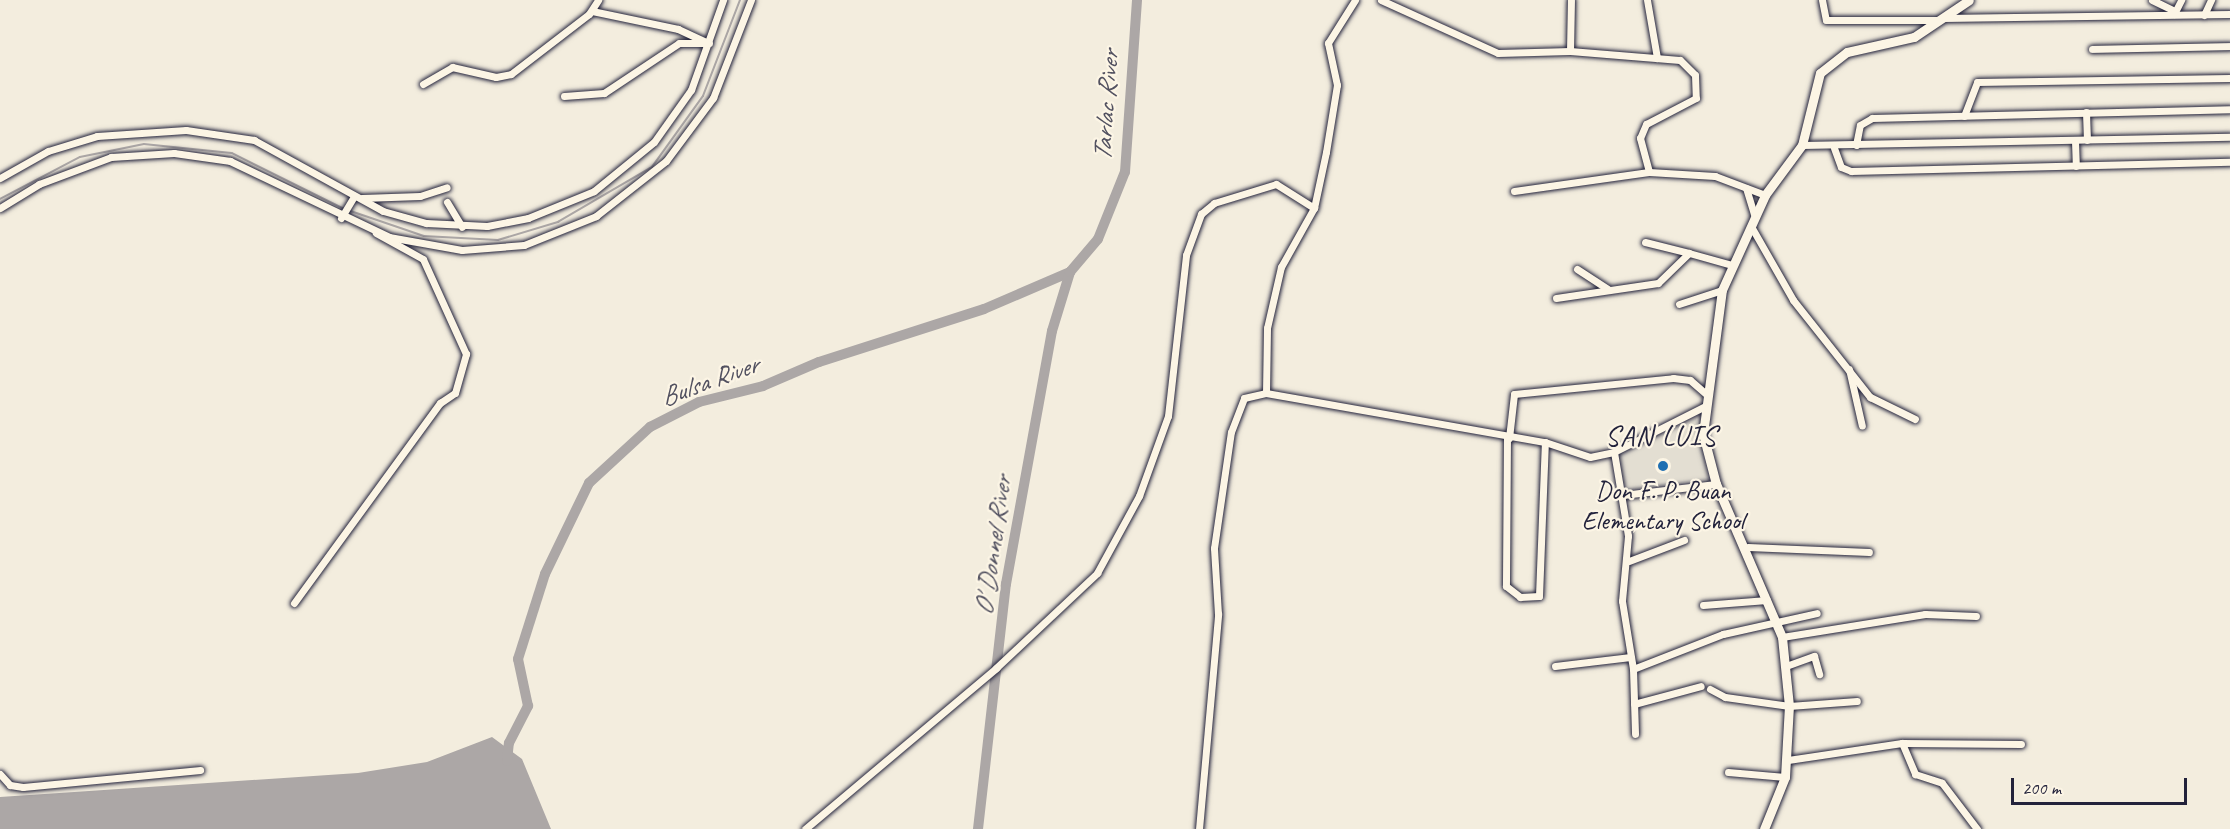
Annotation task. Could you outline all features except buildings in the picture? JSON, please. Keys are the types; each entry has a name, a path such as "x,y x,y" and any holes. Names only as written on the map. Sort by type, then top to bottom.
{"street":[{"path":"423,84 452,67 496,77 511,74 592,11 598,0"},
{"path":"0,178 48,151 97,136 186,130 254,140 353,199 383,212 462,227 550,212 621,173 676,114 709,43 723,0"},
{"path":"376,233 429,247 492,250 537,241 606,210 666,161 701,118 729,65 751,0"},
{"path":"1266,393 1267,328 1281,267 1314,208 1337,85 1328,43 1355,0"},
{"path":"1381,0 1391,8 1443,23 1498,53 1570,51 1657,58 1688,65 1696,98 1646,124 1640,138 1649,172"},
{"path":"1570,51 1571,0"},
{"path":"1647,0 1657,58"},
{"path":"1822,0 1826,20 2175,13 2230,14"},
{"path":"1764,829 1785,777 1790,706 1782,637 1774,621 1748,547 1716,484 1703,434 1722,290 1765,195 1802,145 1820,73 1832,61 1914,37 1969,0"},
{"path":"2152,0 2175,13"},
{"path":"2175,13 2181,0"},
{"path":"2204,15 2211,0"},
{"path":"592,11 678,29 709,43"},
{"path":"564,96 604,93 680,43 709,43"},
{"path":"2092,49 2230,46"},
{"path":"1964,116 1977,82 2230,78"},
{"path":"1856,146 1866,119 2230,108"},
{"path":"2086,112 2087,140"},
{"path":"1802,145 1834,148 2230,137"},
{"path":"2075,141 2076,166"},
{"path":"1834,148 1841,167 1851,171 2230,162"},
{"path":"0,208 39,184 111,157 174,153 230,161 376,233 423,259 466,354 455,393 440,403 294,603"},
{"path":"1514,191 1649,172 1715,176 1765,195"},
{"path":"805,829 996,668 1097,573 1139,496 1168,416 1186,255 1201,214 1214,202 1276,184 1314,208"},
{"path":"353,199 420,196 447,187"},
{"path":"1746,188 1756,218"},
{"path":"342,216 353,199"},
{"path":"447,202 462,227"},
{"path":"1752,228 1793,300 1870,398 1915,418"},
{"path":"1645,242 1732,265"},
{"path":"1556,298 1658,283 1689,253"},
{"path":"1577,269 1609,290"},
{"path":"1678,304 1722,290"},
{"path":"1849,369 1862,426"},
{"path":"1545,442 1539,596 1520,597 1506,586 1508,437 1514,394 1673,378 1690,380 1707,395"},
{"path":"1198,829 1217,625 1214,548 1231,432 1241,402 1266,393 1545,442 1590,457 1614,452 1705,406"},
{"path":"1614,452 1622,495 1629,561 1622,601 1633,669 1635,734"},
{"path":"1622,495 1716,484"},
{"path":"1629,561 1684,540"},
{"path":"1748,547 1869,552"},
{"path":"1704,605 1767,600"},
{"path":"1633,669 1774,621 1817,613"},
{"path":"1782,637 1924,614 1976,616"},
{"path":"1786,666 1814,656 1819,674"},
{"path":"1555,666 1630,657"},
{"path":"1634,704 1701,686"},
{"path":"1710,688 1725,697 1790,706 1857,701"},
{"path":"1788,760 1902,743 2021,744"},
{"path":"1902,743 1915,774 1942,783 1977,829"},
{"path":"0,774 10,785 23,787 200,770"},
{"path":"1728,772 1785,777"}],"shaded area":[{"name":"Don F. P. Buan Elementary School","path":"1696,418 1708,479 1625,490 1616,453"},
{"path":"492,737 522,759 551,829 0,829 0,797 358,773 427,762"}],"waterway":[{"path":"348,210 424,236 498,240 558,222 652,167 703,96 740,0"},
{"name":"O' Donnel River","path":"978,829 1006,584 1052,331 1070,272 1098,239 1125,172 1137,0"},
{"path":"0,199 80,157 144,144 232,153 343,208"},
{"name":"Bulsa River","path":"507,761 509,743 528,706 518,659 545,574 589,483 650,427 699,402 763,386 819,362 984,309 1070,272"}],"place":[{"name":"Don F. P. Buan Elementary School","path":"1663,466"}],"district":[{"name":"SAN LUIS","path":"1661,436"}],"water label":[{"name":"Tarlac River","path":"1106,106"}]}
